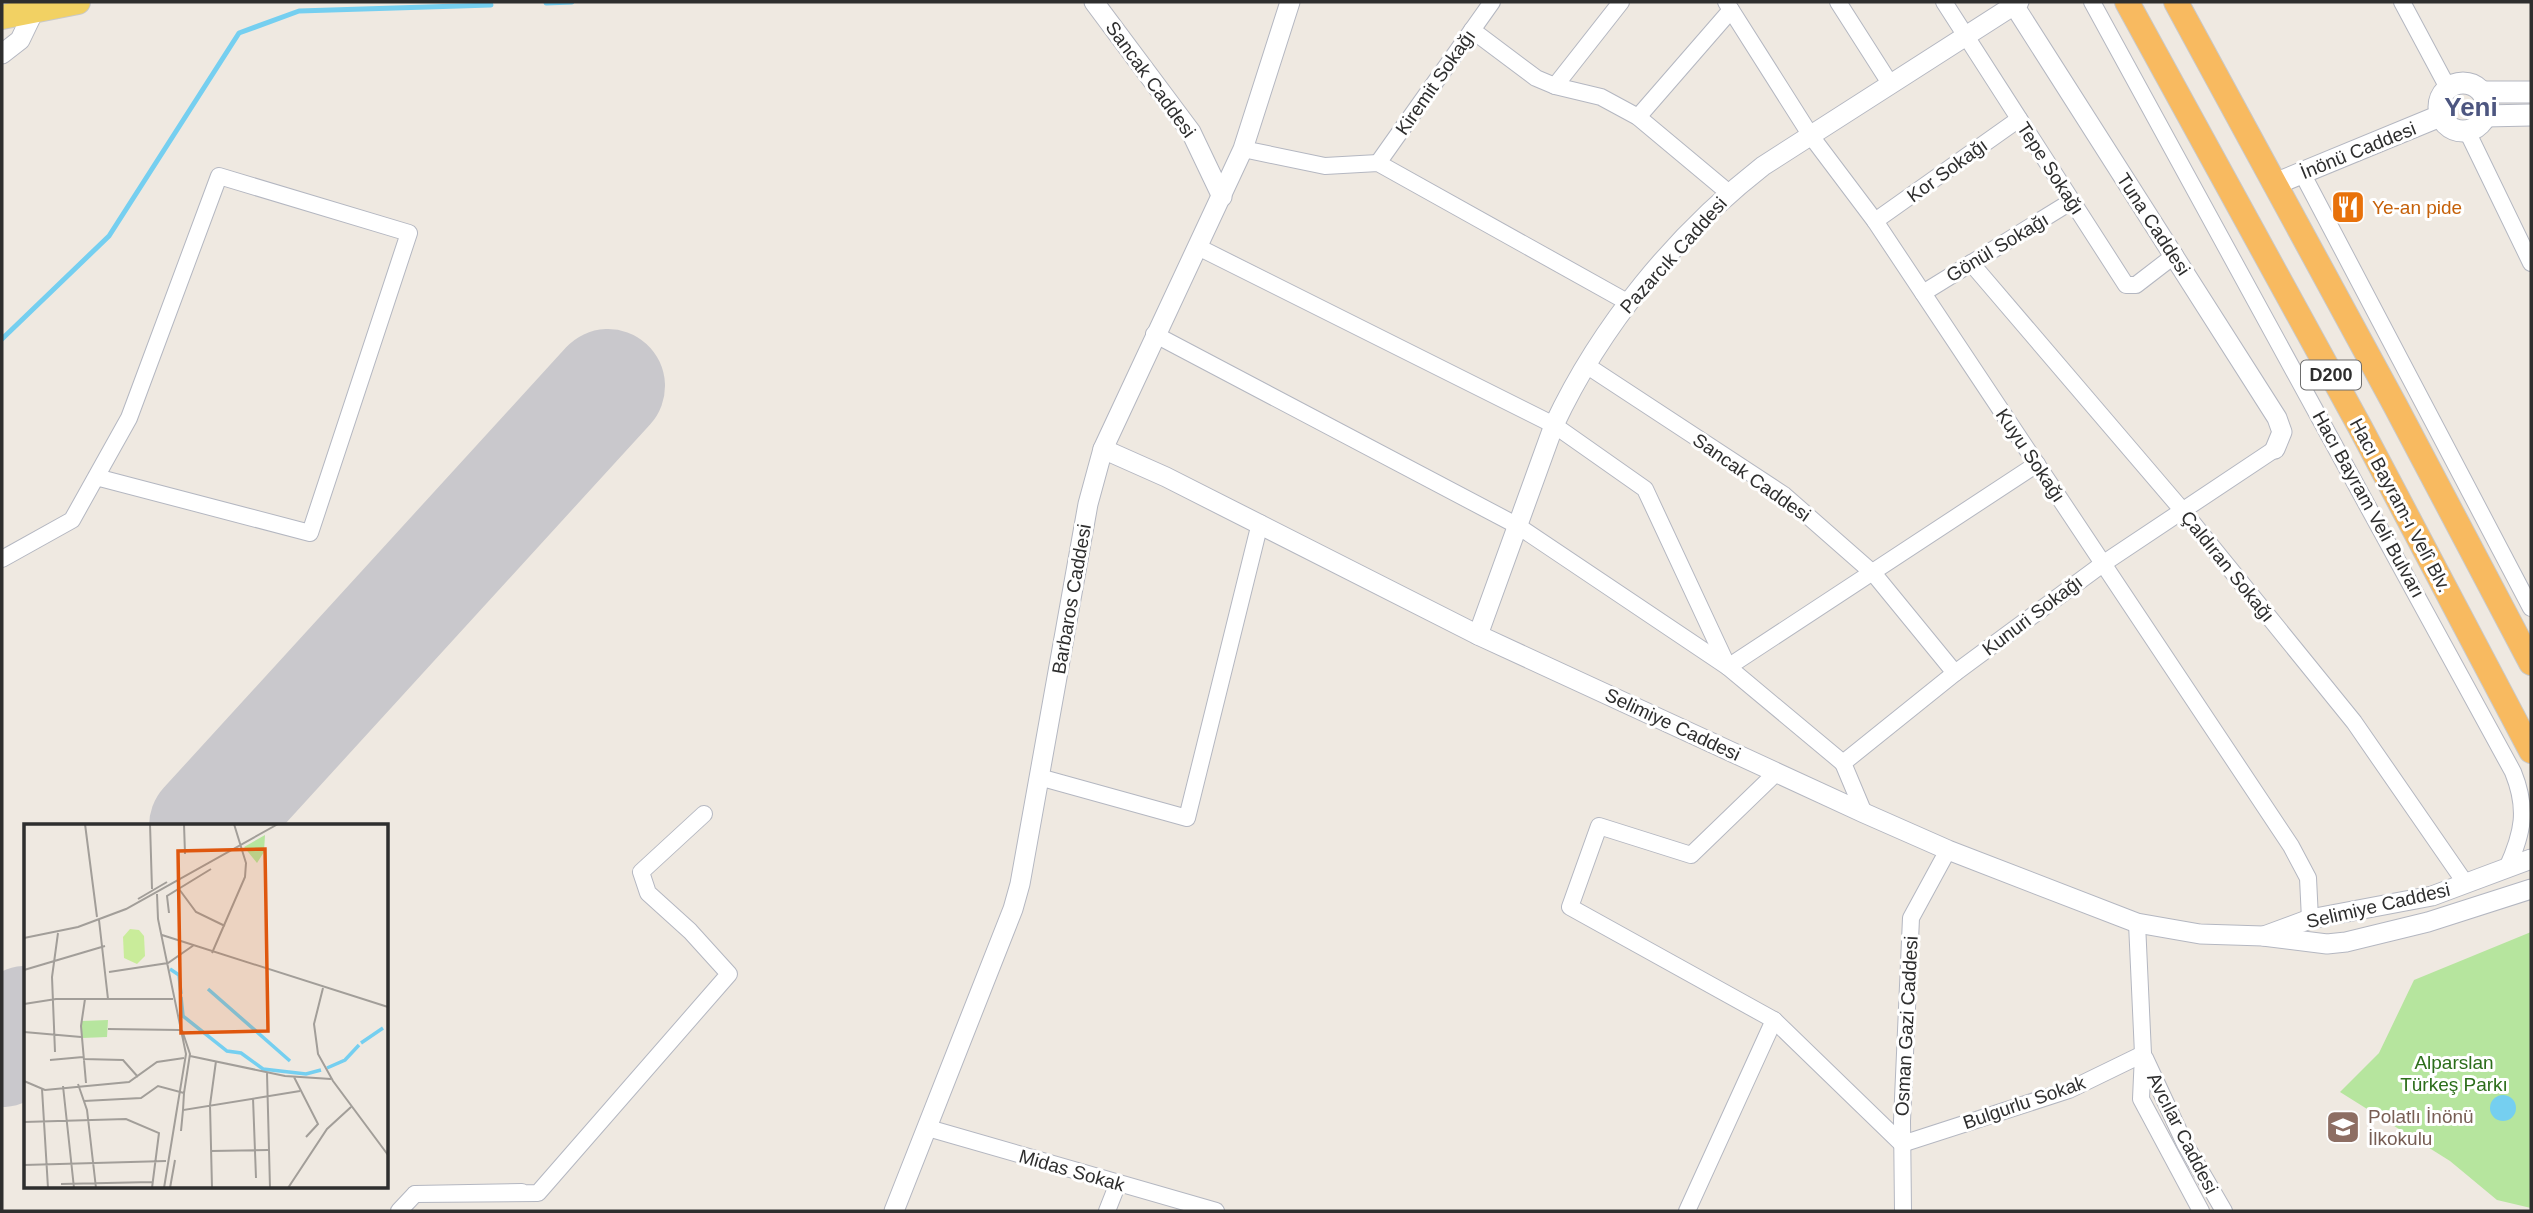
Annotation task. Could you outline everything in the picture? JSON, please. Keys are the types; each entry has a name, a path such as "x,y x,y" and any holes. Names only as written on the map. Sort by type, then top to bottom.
{"highway":[{"name":"Hacı Bayram-ı Velî Blv.","path":"2127,2 2328,368 2531,751"},
{"name":"D200","path":"2176,2 2531,663"}],"main road":[{"path":"2,17 78,2"},
{"path":"2482,92 2486,99 2485,116 2481,123 2467,131 2451,128 2440,116 2440,100 2448,88 2462,82 2482,92 2531,92"},
{"path":"2485,116 2531,115"},
{"name":"İnönü Caddesi","path":"2275,184 2440,116"}],"street":[{"name":"Sancak Caddesi","path":"1094,2 1191,132 1222,197"},
{"name":"Barbaros Caddesi","path":"894,1211 1013,909 1088,504 1103,449 1154,334 1243,149 1290,2"},
{"name":"Kiremit Sokağı","path":"1378,163 1492,2"},
{"path":"1555,86 1621,2"},
{"path":"1838,2 1891,85"},
{"name":"Tepe Sokağı","path":"1944,2 2126,285 2136,285 2175,255"},
{"name":"Hacı Bayram Veli Bulvarı","path":"2092,2 2303,383 2513,772 2520,789 2524,820 2523,830 2507,868"},
{"path":"2402,2 2448,88"},
{"name":"Pazarcık Caddesi","path":"1478,635 1554,425 1586,365 1629,303 1682,240 1729,192 2015,3"},
{"name":"Tuna Caddesi","path":"2015,3 2277,418 2282,432 2275,449"},
{"path":"1638,117 1728,6"},
{"name":"Kuyu Sokağı","path":"1728,6 1811,136 1875,221 2300,862 2308,878 2310,919"},
{"path":"2,54 20,40 34,11"},
{"path":"1472,30 1518,66 1555,86 1601,97 1638,117 1729,192"},
{"name":"Kor Sokağı","path":"1875,221 2019,118"},
{"path":"2467,131 2531,263"},
{"path":"1243,149 1325,166 1378,163 1629,303"},
{"path":"2302,173 2531,608"},
{"path":"2,559 72,520 96,477 129,418 219,176 409,233 310,533 96,477"},
{"name":"Gönül Sokağı","path":"1923,293 2072,201"},
{"path":"1198,247 1554,425 1645,489 1728,667"},
{"name":"Çaldıran Sokağı","path":"1970,263 2183,511 2360,731 2466,884"},
{"path":"1154,334 1518,526 1728,667 1843,763 1864,813"},
{"name":"Sancak Caddesi","path":"1586,365 1784,495 1874,574 1955,673"},
{"path":"2303,383 2328,368"},
{"name":"Selimiye Caddesi","path":"1103,449 1260,523 1478,635 1864,813 1948,850 2137,923 2200,934 2263,936 2306,943 2346,942 2428,922 2531,889"},
{"name":"Kunuri Sokağı","path":"1843,763 1955,673 2104,563 2275,449"},
{"path":"1728,667 1874,574 2037,464"},
{"path":"1039,777 1187,818 1260,523"},
{"path":"1777,772 1691,855 1600,825 1570,907 1774,1020 1902,1144"},
{"path":"415,1194 538,1193 729,974 690,931 648,893 641,872 704,814"},
{"name":"Osman Gazi Caddesi","path":"1903,1211 1902,1144 1911,918 1948,850"},
{"name":"Selimiye Caddesi","path":"2263,936 2310,919 2404,903 2466,884 2531,859"},
{"name":"Avcılar Caddesi","path":"2137,923 2143,1054 2141,1099 2201,1211"},
{"path":"1687,1211 1774,1020"},
{"name":"Avcılar Caddesi","path":"2143,1054 2185,1144 2224,1211"},
{"name":"Bulgurlu Sokak","path":"1902,1144 2069,1090 2143,1054"},
{"name":"Midas Sokak","path":"928,1128 1216,1211"},
{"path":"1107,1211 1118,1183"},
{"path":"399,1211 415,1194 522,1192"}],"green space":[{"name":"Alparslan Türkeş Parkı","path":"2531,932 2531,1208 2497,1200 2450,1161 2340,1092 2379,1053 2414,980"}],"water":[{"path":"2503,1095 2512,1099 2516,1108 2512,1117 2503,1121 2494,1117 2490,1108 2494,1099"}],"waterway":[{"path":"546,3 572,2"},
{"path":"2,339 109,236 239,33 299,11 491,5"}],"runway":[{"path":"208,824 608,386"},
{"path":"2,1050 24,1025"}],"place":[{"name":"Ye-an pide","path":"2348,207"},
{"name":"Polatlı İnönü İlkokulu","path":"2343,1127"}],"district":[{"name":"Yeni","path":"2471,107"}]}
